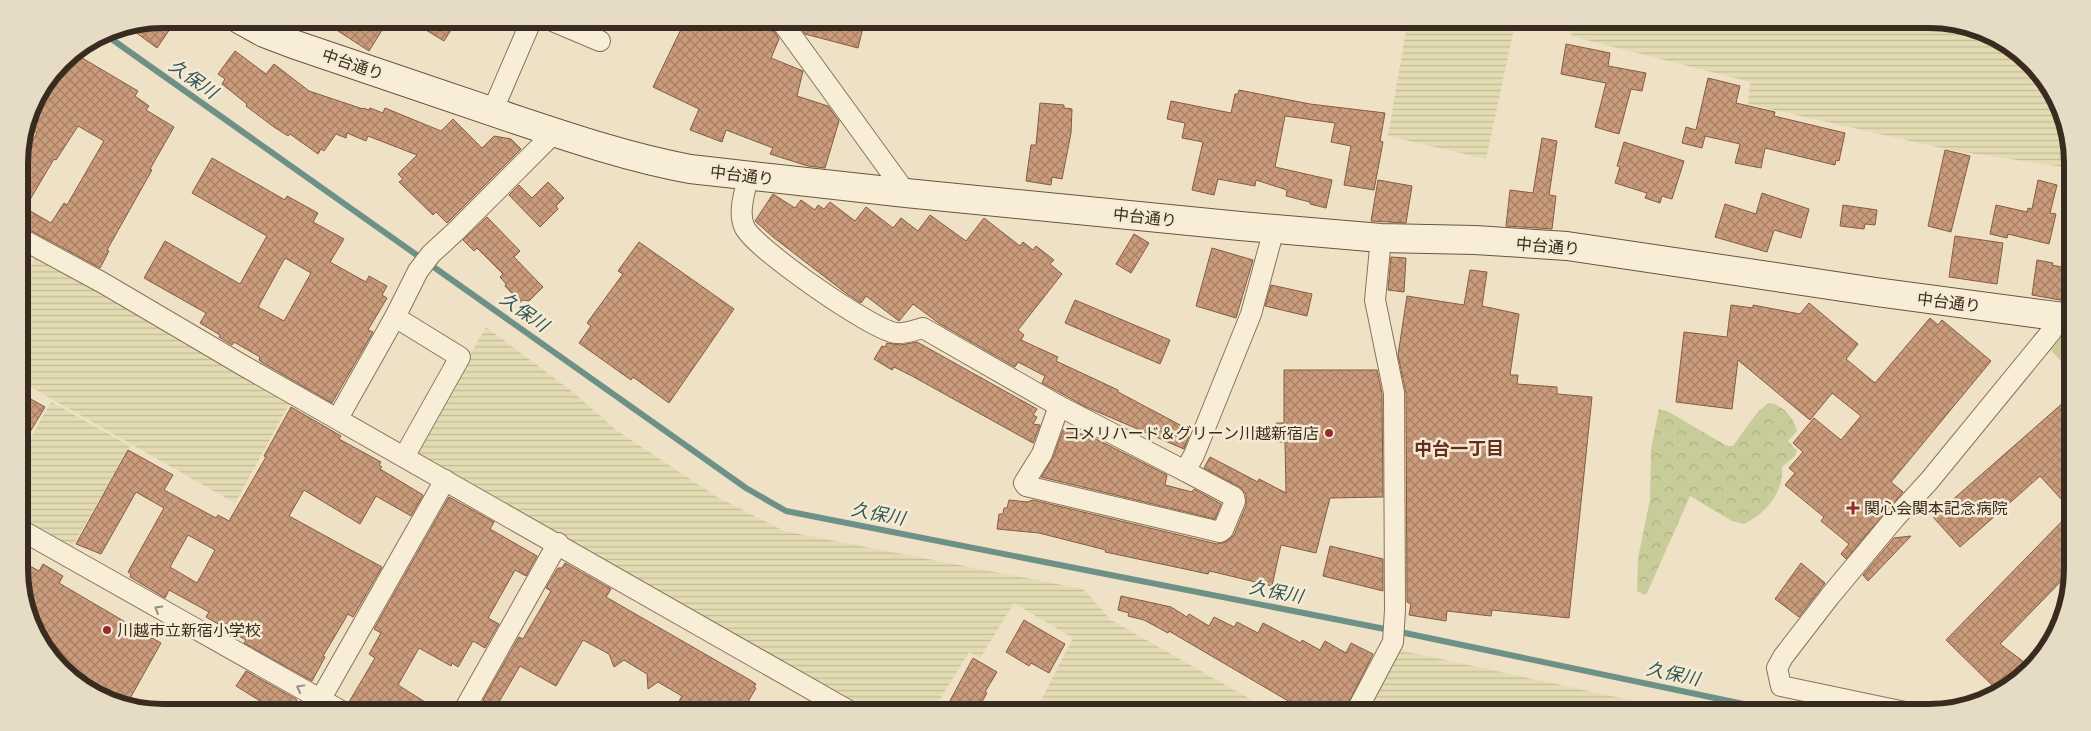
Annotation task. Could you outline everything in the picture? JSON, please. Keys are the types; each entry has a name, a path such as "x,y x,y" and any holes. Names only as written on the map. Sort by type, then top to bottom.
{"street":[{"name":"中台通り","path":"255,28 293,44 492,112 657,163 748,177 1274,229 1381,238 1475,240 1567,246 1876,292 2064,317"},
{"path":"492,112 528,28"},
{"path":"569,28 600,41"},
{"path":"785,28 906,193"},
{"path":"338,418 418,272 431,254 555,132"},
{"path":"748,177 742,208 744,226 750,236 793,271 835,302 878,327 897,333 923,328 1059,406 1234,497 1235,501 1223,530 1220,532 1026,486 1024,483 1042,454 1059,406"},
{"path":"1185,471 1194,455 1251,314 1274,229"},
{"path":"1360,703 1394,633 1394,393 1375,300 1381,238"},
{"path":"28,242 836,704"},
{"path":"395,317 460,357 404,457"},
{"path":"1862,703 1781,686 1777,668 1783,657 1830,596 1895,518 1929,482 2064,318"},
{"path":"320,700 444,480"},
{"path":"28,534 327,704"},
{"path":"469,704 558,544"}],"shaded area":[{"path":"1406,28 1514,28 1486,159 1388,136"},
{"path":"1573,28 1928,28 1963,32 1988,41 2003,50 2036,80 2053,111 2059,128 2064,167 1950,150 1748,104 1750,82 1571,36"},
{"path":"37,256 291,401 235,503 28,386 28,272"},
{"path":"486,327 573,392 616,430 717,497 784,531 1083,589 1111,620 1258,703 1039,704 1073,638 1014,603 980,658 969,652 937,704 854,704 419,458 416,449"},
{"path":"51,402 130,446 71,549 28,525 28,443"},
{"path":"1399,650 1645,703 1369,703"}],"green space":[{"path":"2063,335 2064,335 2064,364 2051,350"},
{"path":"1768,403 1778,406 1787,412 1797,431 1788,441 1797,451 1795,456 1782,467 1782,476 1777,494 1760,514 1744,524 1732,521 1690,496 1648,591 1645,595 1637,591 1638,558 1650,500 1651,449 1659,409 1667,411 1727,446 1733,446 1756,414"}],"building":[{"path":"171,28 157,48 133,31"},
{"path":"336,28 383,28 369,51"},
{"path":"423,28 452,28 444,41"},
{"path":"682,28 764,28 775,32 779,39 771,58 803,71 797,96 828,106 839,121 825,168 808,166 770,154 773,148 726,130 722,142 690,130 699,109 653,87"},
{"path":"801,28 863,28 858,48 805,34"},
{"path":"1566,44 1610,53 1608,66 1646,73 1642,91 1631,89 1619,134 1595,127 1606,83 1561,74"},
{"path":"235,51 266,74 274,64 309,91 363,109 369,110 370,108 383,113 385,108 441,131 453,119 482,148 494,136 511,139 521,149 447,223 436,212 433,215 399,182 403,179 398,174 417,155 368,136 366,141 347,133 346,138 336,134 324,151 321,149 318,154 290,134 288,136 274,127 246,106 247,104 222,84 225,79 218,74"},
{"path":"79,56 138,91 135,96 149,106 146,110 174,127 107,250 109,251 100,268 28,229 28,210 51,223 64,203 67,205 104,141 78,126 56,160 54,159 28,203 29,148 37,133 32,129 41,103 55,80"},
{"path":"1708,78 1740,86 1736,103 1775,112 1774,116 1845,133 1839,161 1836,160 1835,165 1765,148 1761,168 1735,163 1740,144 1705,136 1702,148 1682,143 1686,127 1696,130"},
{"path":"1239,90 1310,104 1385,113 1380,141 1383,142 1374,190 1344,185 1351,146 1331,142 1335,123 1285,116 1275,167 1332,180 1326,208 1286,196 1287,190 1256,180 1255,186 1218,179 1214,195 1192,190 1203,142 1182,138 1185,123 1167,119 1171,101 1231,113 1235,94 1238,94"},
{"path":"1040,103 1064,105 1064,108 1072,109 1071,133 1062,179 1052,177 1051,185 1026,181 1031,145 1036,145"},
{"path":"1542,138 1557,141 1549,195 1556,196 1552,229 1506,226 1510,190 1533,193"},
{"path":"1624,142 1684,161 1672,199 1662,196 1660,203 1645,198 1647,193 1615,183 1620,167 1617,166"},
{"path":"1945,150 1970,156 1951,232 1928,226"},
{"path":"212,158 285,200 287,196 318,213 313,222 344,239 330,262 366,282 369,276 387,286 382,295 387,298 368,330 373,332 332,403 263,363 259,360 260,357 234,342 232,345 219,337 220,335 200,323 206,313 144,278 165,241 240,284 267,236 192,193","holes":["285,258 311,273 284,321 258,307"]},
{"path":"1378,180 1412,186 1406,223 1371,221"},
{"path":"2038,180 2057,185 2050,213 2056,214 2049,244 2008,234 2007,238 1990,234 1996,205 2027,212 2028,208 2032,209"},
{"path":"548,182 564,198 556,206 558,209 540,227 509,195 519,185 532,198"},
{"path":"1762,193 1809,209 1801,238 1774,230 1767,252 1715,237 1725,204 1756,214"},
{"path":"773,194 795,208 801,200 815,210 818,205 824,209 830,202 855,221 866,207 893,228 901,218 918,231 930,215 966,241 984,218 1020,246 1023,242 1033,250 1036,246 1054,260 1050,264 1062,274 1018,330 1024,335 1021,340 1058,357 1056,361 1118,390 1118,392 1182,426 1179,431 1189,436 1184,449 1084,406 1042,383 1045,376 1018,362 1015,367 940,324 913,304 899,321 866,296 861,303 773,237 755,221"},
{"path":"1843,205 1877,210 1875,225 1865,224 1864,229 1840,226"},
{"path":"487,217 520,251 514,257 543,287 529,301 523,300 520,302 505,286 506,284 500,277 503,274 477,248 474,251 463,240"},
{"path":"1134,234 1149,243 1131,273 1116,264"},
{"path":"1955,236 2003,243 1997,284 1949,277"},
{"path":"639,242 734,309 669,403 633,377 631,380 579,343 591,326 587,323 623,274 618,271"},
{"path":"1212,248 1253,260 1236,318 1196,306"},
{"path":"1391,257 1406,258 1404,292 1388,290"},
{"path":"2037,260 2064,268 2064,301 2032,295"},
{"path":"1470,270 1487,272 1482,306 1519,314 1510,375 1518,375 1517,384 1557,387 1557,394 1592,397 1569,618 1492,610 1491,616 1447,611 1446,621 1409,615 1411,604 1407,602 1406,393 1398,355 1407,296 1464,305"},
{"path":"1271,285 1312,294 1307,316 1265,306"},
{"path":"1075,300 1170,340 1160,364 1065,323"},
{"path":"1809,303 1858,344 1846,359 1875,383 1930,318 1938,325 1942,320 1991,361 1891,482 1903,492 1846,559 1841,554 1849,544 1821,521 1824,517 1785,485 1795,473 1789,468 1803,452 1793,443 1814,418 1841,440 1861,416 1832,393 1810,420 1738,360 1732,409 1676,402 1684,332 1727,337 1731,305 1753,308 1753,305 1800,314"},
{"path":"917,342 1037,409 1033,415 1037,417 1033,424 1040,425 1033,443 912,376 894,367 892,370 874,359 882,346 885,347 887,343 900,345"},
{"path":"1284,370 1377,370 1382,394 1383,497 1330,498 1316,553 1281,545 1272,586 1214,572 1209,571 1208,574 1105,552 1106,550 1039,533 997,529 999,514 1003,514 1009,500 1027,502 1033,500 1217,544 1226,542 1234,535 1246,506 1246,494 1240,487 1204,468 1210,457 1258,482 1259,479 1286,493 1285,442 1276,442 1276,423 1284,423"},
{"path":"28,397 45,407 28,435"},
{"path":"2064,402 2064,502 2040,476 1960,547 1933,517"},
{"path":"291,407 341,436 339,439 381,462 379,465 382,467 380,469 423,495 411,516 376,496 360,524 304,490 289,516 382,567 353,617 348,614 323,656 325,657 312,681 244,643 246,640 206,617 209,612 169,590 165,598 130,577 131,574 128,572 164,508 136,492 101,554 76,544 128,450 173,475 164,490 216,518 218,515 229,521 266,457 264,456","holes":["188,535 215,550 197,583 170,567"]},
{"path":"1063,430 1090,436 1167,475 1165,485 1192,492 1194,489 1221,504 1215,519 1041,477 1053,458"},
{"path":"449,497 494,522 490,529 537,556 526,576 515,570 488,618 499,624 485,648 473,641 458,667 452,663 451,666 419,648 398,685 428,704 351,704 349,702 375,658 369,654 381,633 374,629"},
{"path":"2064,519 2063,580 2000,644 2025,663 2024,664 2011,676 1993,686 1946,640"},
{"path":"1911,536 1868,581 1863,575 1894,538"},
{"path":"1330,546 1383,559 1383,591 1323,576"},
{"path":"565,563 611,589 606,597 756,684 754,687 756,688 747,704 678,704 682,696 658,682 648,689 647,674 624,660 614,667 609,654 583,640 556,686 520,666 498,704 490,704 483,700 519,637 523,639 551,591 546,588 558,568 562,568"},
{"path":"1801,563 1825,583 1799,617 1775,599"},
{"path":"43,564 63,576 59,583 161,643 130,699 115,695 74,670 50,643 41,628 30,595 28,565 39,571"},
{"path":"1121,596 1171,607 1187,617 1189,614 1209,626 1214,617 1234,627 1237,622 1258,633 1263,623 1301,643 1302,640 1320,650 1325,641 1346,653 1351,643 1373,654 1348,703 1292,703 1169,631 1168,633 1144,620 1128,616 1129,613 1118,610"},
{"path":"1024,620 1065,644 1049,673 1031,663 1029,666 1006,652"},
{"path":"973,658 997,672 985,692 987,693 981,704 949,704"},
{"path":"246,671 296,699 298,704 265,704 236,686"}],"waterway":[{"name":"久保川","path":"110,38 746,488 786,511 1400,632 1740,703"}],"place":[{"name":"コメリハード＆グリーン川越新宿店","path":"1329,433"},
{"name":"関心会関本記念病院","path":"1853,508"},
{"name":"川越市立新宿小学校","path":"107,630"}],"district":[{"name":"中台一丁目","path":"1459,449"}]}
